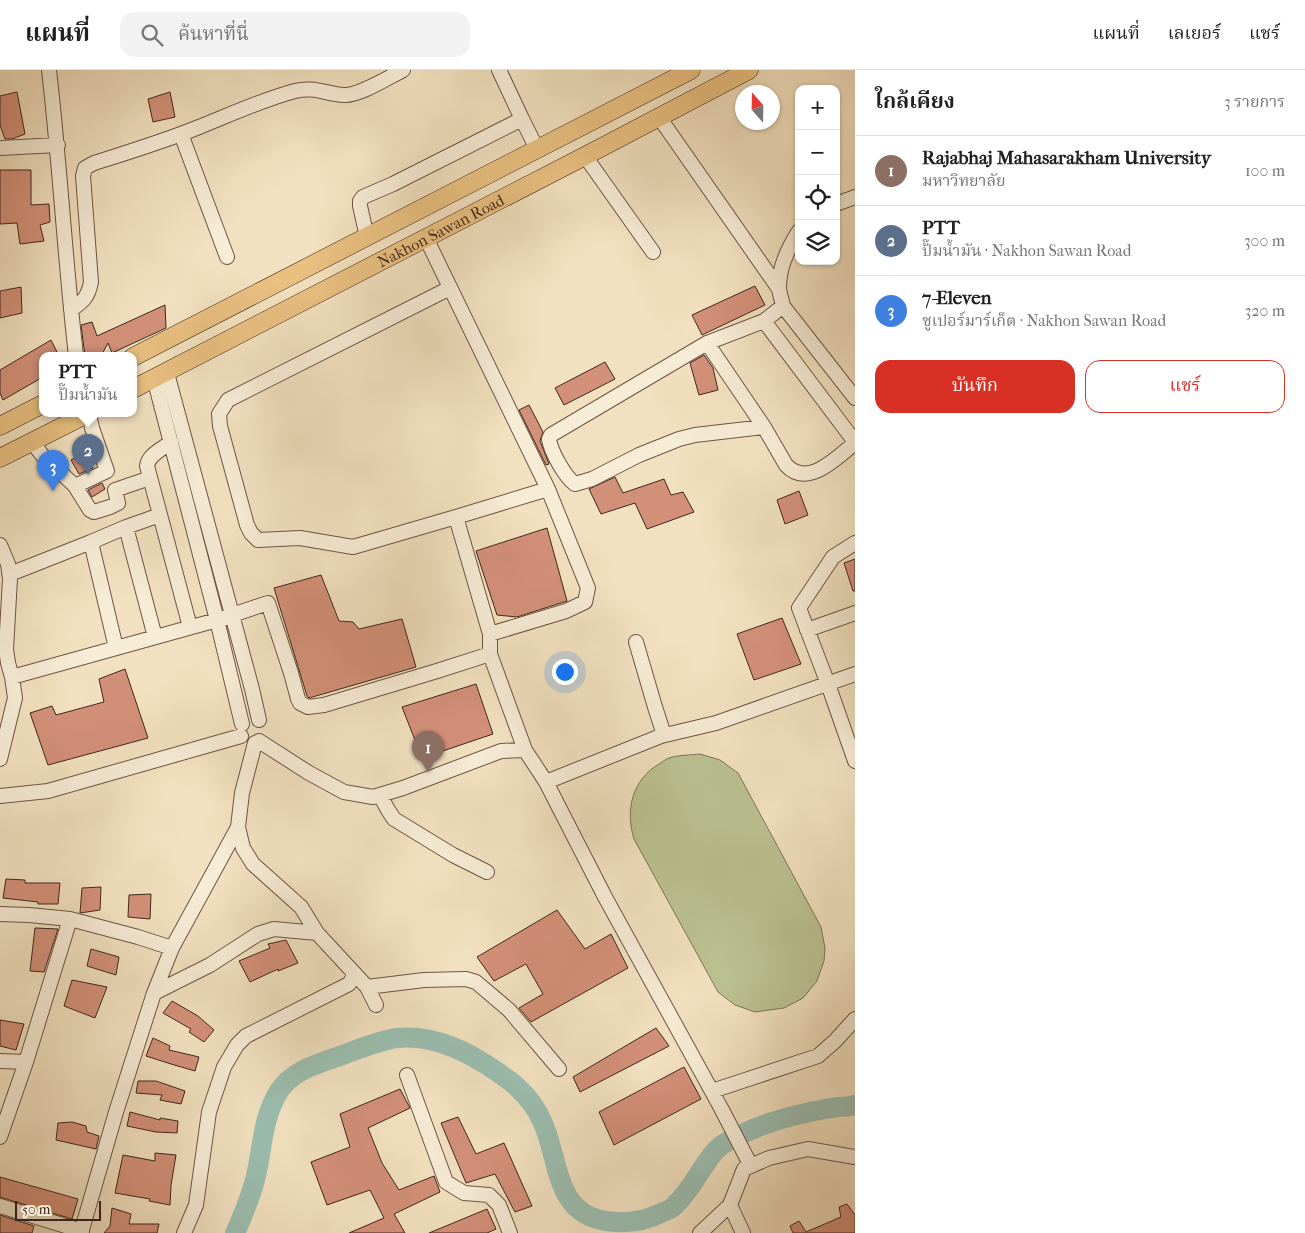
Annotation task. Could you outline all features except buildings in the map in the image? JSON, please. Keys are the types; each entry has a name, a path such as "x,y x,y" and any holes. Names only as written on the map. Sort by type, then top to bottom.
{"main road":[{"name":"Nakhon Sawan Road","path":"137,355 692,70"},
{"name":"Nakhon Sawan Road","path":"137,387 749,70"},
{"path":"0,426 39,406"},
{"path":"0,458 82,417"}],"street":[{"path":"49,70 58,145 70,310 75,352"},
{"path":"70,310 88,295 91,282 83,176 85,168 94,163 181,134 292,92 311,89 340,95 351,95 403,70"},
{"path":"500,70 538,149"},
{"path":"659,118 779,288"},
{"path":"367,237 360,206 361,198 393,184 522,119"},
{"path":"181,134 227,257"},
{"path":"0,148 58,145"},
{"path":"585,156 653,252"},
{"path":"840,203 855,197"},
{"path":"426,238 548,489 588,588 585,602 566,612 490,634"},
{"path":"795,238 780,270 779,288 784,306 855,398"},
{"path":"450,288 228,400 220,414 220,426 245,520 258,540 300,538 353,547 548,489"},
{"path":"764,427 687,437 639,455 579,484 575,484 568,477 552,449 549,439 551,435 707,343 764,321 784,306"},
{"path":"707,343 764,427 790,470 806,474 822,469 855,442 764,321"},
{"path":"160,375 171,442 217,620 242,730 247,742 257,742 344,792 373,797 403,788 501,751 525,750"},
{"path":"160,375 231,615 259,720 265,731 262,738 257,742 242,793 238,827 243,848 253,864 301,907 317,933 367,987 376,1006"},
{"path":"32,442 43,456 74,486 90,510 94,512 110,507 118,503 118,499 89,417"},
{"path":"171,442 148,460 146,466 190,627"},
{"path":"74,486 107,471"},
{"path":"115,490 150,478"},
{"path":"10,574 126,526 160,515"},
{"path":"456,517 490,634 490,654 525,750 546,782 605,897 722,1108 751,1166"},
{"path":"126,526 155,637"},
{"path":"91,542 116,648"},
{"path":"855,543 833,557 799,608 855,761"},
{"path":"0,545 10,574 6,644 15,698 0,759"},
{"path":"12,678 217,620 268,603 298,699 300,703 308,707 333,703 438,672 490,654"},
{"path":"808,630 855,613"},
{"path":"636,642 654,707 664,735"},
{"path":"546,782 664,735 716,723 855,674"},
{"path":"0,796 48,791 242,730 246,721 252,718 259,720"},
{"path":"380,795 394,819 453,855 487,872"},
{"path":"0,1206 81,1232 116,1112 154,993 172,948 238,827"},
{"path":"0,914 70,920 138,937 172,948"},
{"path":"0,1137 26,1062 70,920"},
{"path":"154,993 210,965 258,934 274,929 317,933"},
{"path":"184,1233 196,1205 209,1112 224,1067 237,1045 246,1036 349,984 355,974"},
{"path":"367,987 424,980 466,979 476,982 509,1010 559,1069"},
{"path":"712,1091 818,1056 855,1019"},
{"path":"0,1061 26,1062"},
{"path":"407,1075 446,1182 464,1193 489,1195 498,1205 510,1233"},
{"path":"700,1233 730,1205 744,1169 769,1158 808,1149 855,1157"},
{"path":"730,1205 743,1233"}],"green space":[{"path":"700,754 720,760 738,773 821,927 825,948 824,961 817,981 803,998 784,1008 755,1012 735,1005 718,992 634,839 631,828 631,807 633,797 642,778 668,758"}],"waterway":[{"path":"235,1233 253,1187 264,1130 270,1111 284,1084 296,1074 311,1067 389,1039 411,1037 451,1046 476,1058 514,1084 534,1106 540,1116 567,1196 576,1207 589,1216 606,1221 627,1222 641,1220 670,1209 684,1195 717,1149 748,1131 799,1114 855,1105"}],"place":[{"name":"PTT","path":"88,475"},
{"name":"7-Eleven","path":"53,491"},
{"name":"Rajabhaj Mahasarakham University","path":"428,772"}]}
